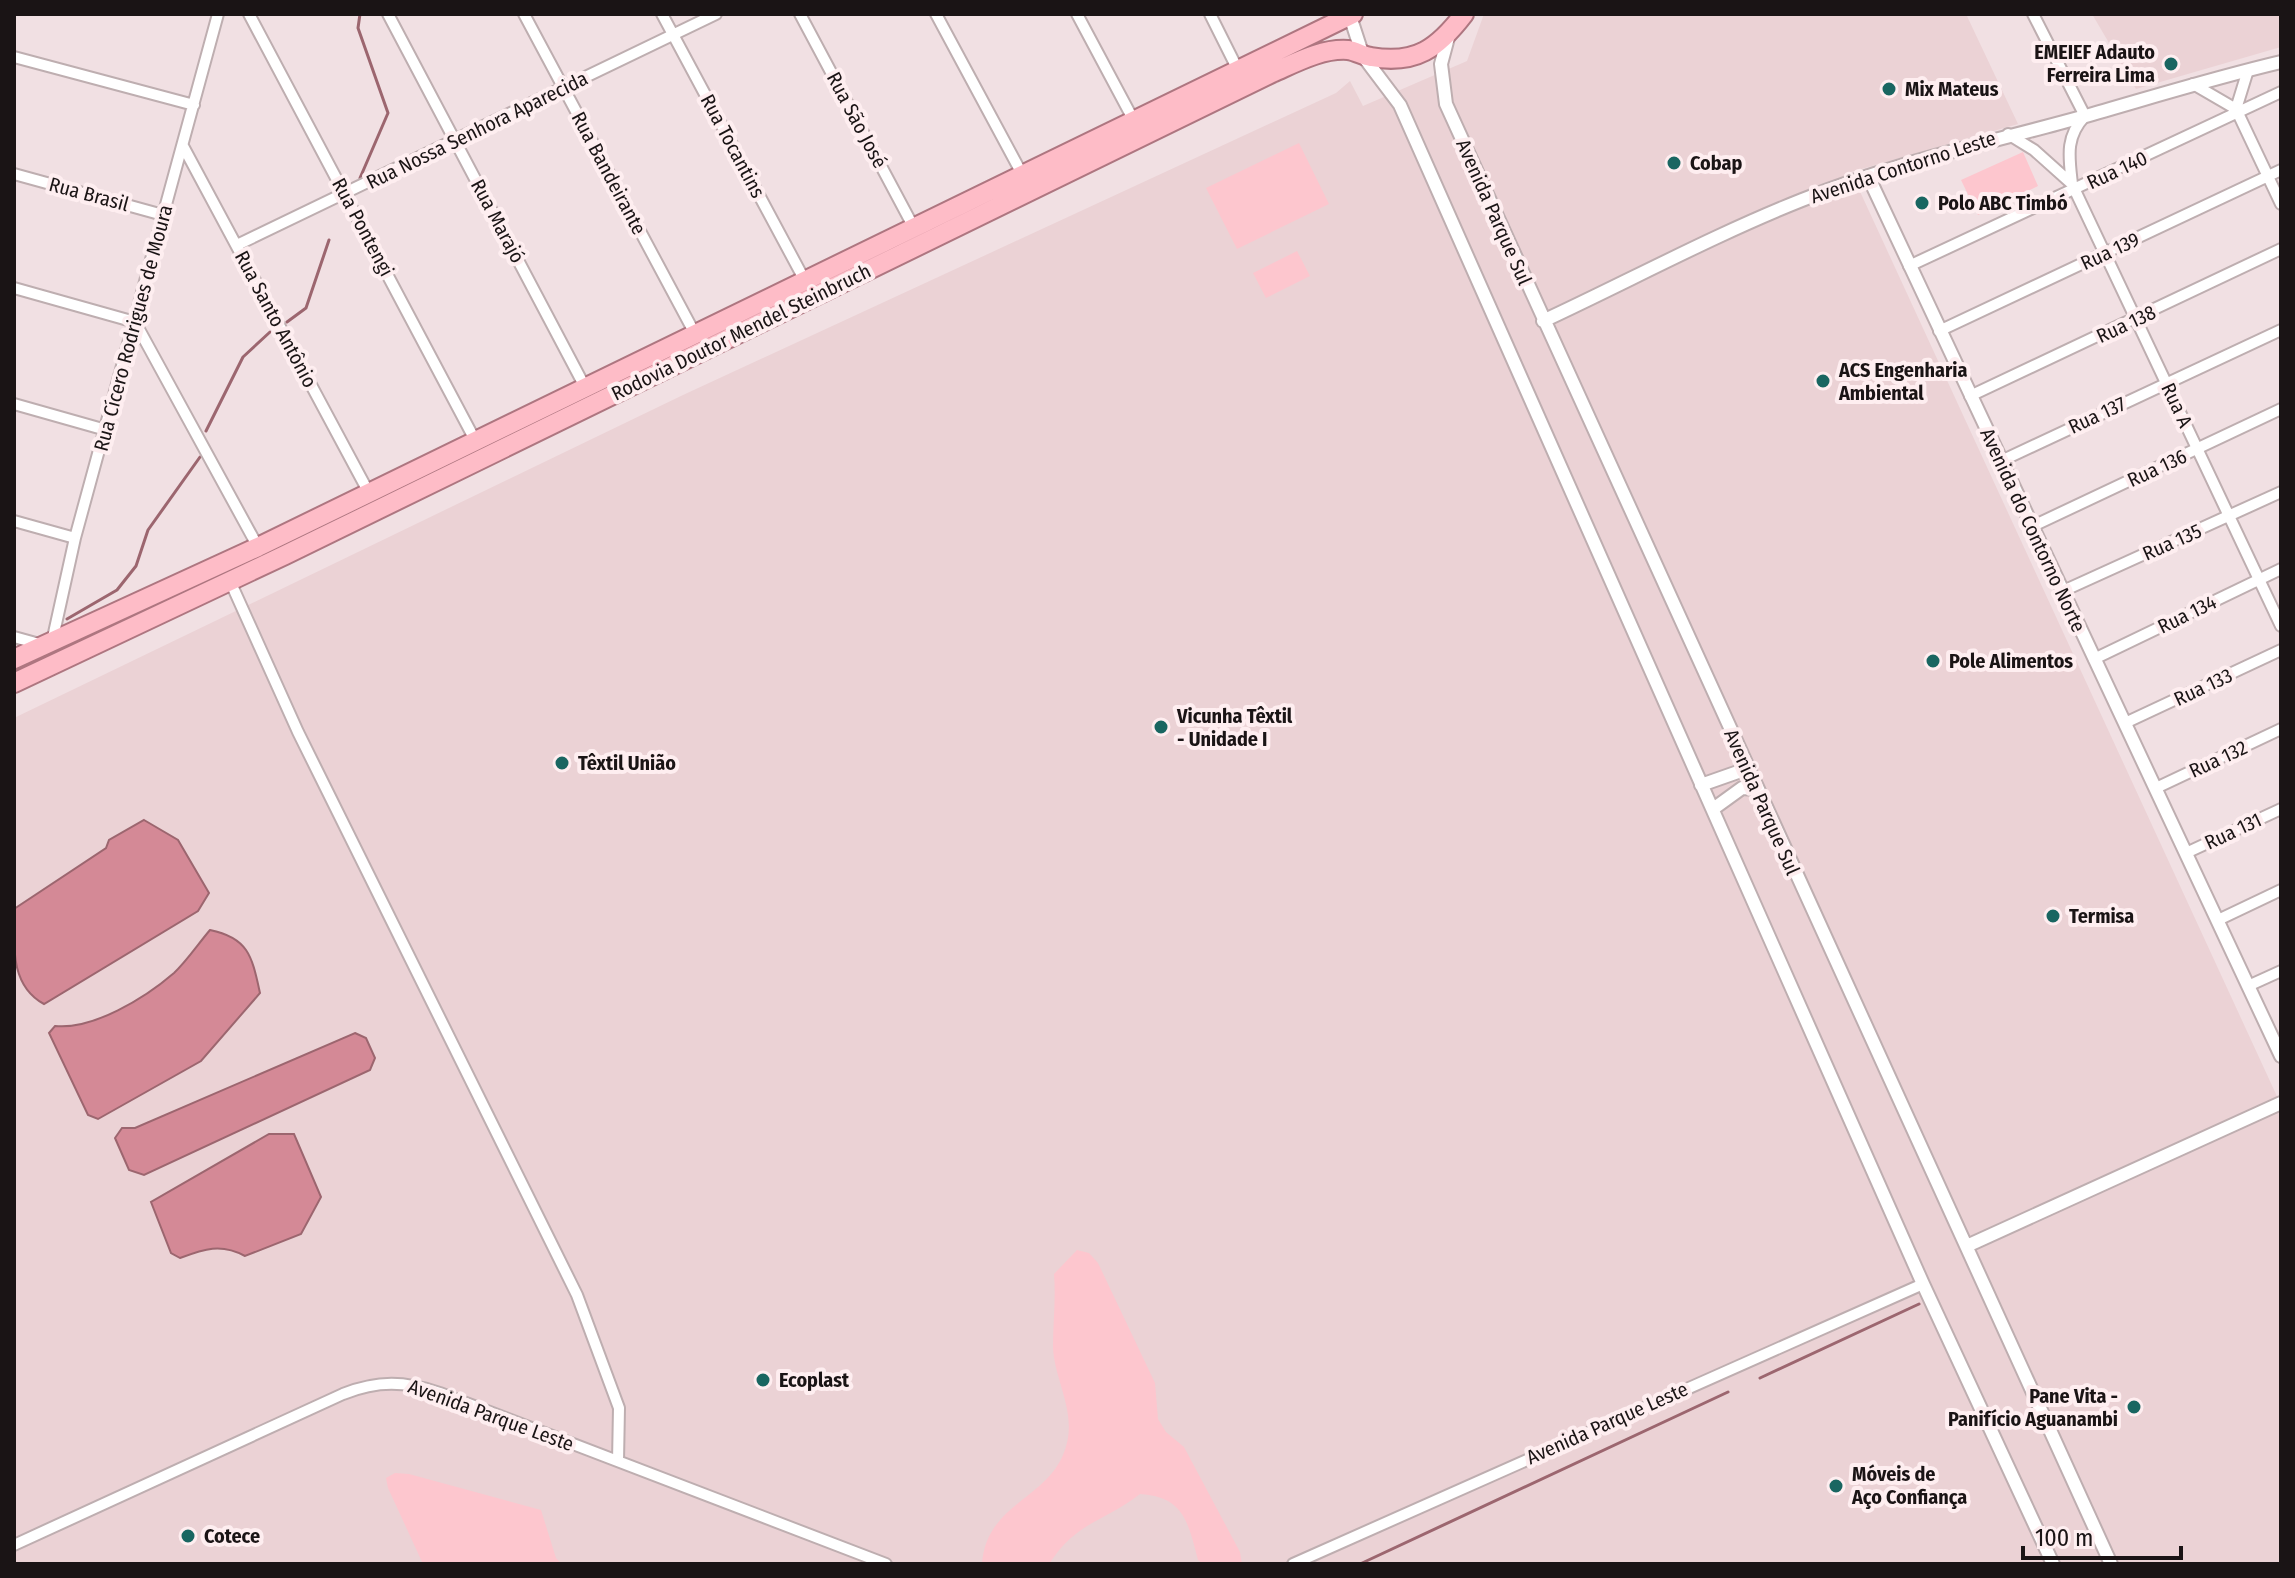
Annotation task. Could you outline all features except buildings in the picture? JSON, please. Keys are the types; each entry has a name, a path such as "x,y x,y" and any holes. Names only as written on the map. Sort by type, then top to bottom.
{"highway":[{"name":"Rodovia Doutor Mendel Steinbruch","path":"14,683 230,581 1272,73 1322,53 1350,50 1363,56 1387,60 1414,58 1435,47 1449,34 1462,14"},
{"name":"Rodovia Doutor Mendel Steinbruch","path":"14,659 258,547 694,332 1351,15"}],"street":[{"name":"Rua Cícero Rodrigues de Moura","path":"48,644 218,14"},
{"name":"Rua Pontengi","path":"249,14 475,440"},
{"name":"Rua Marajó","path":"388,14 585,387"},
{"name":"Rua Bandeirante","path":"524,14 694,332"},
{"name":"Rua Tocantins","path":"662,14 804,279"},
{"name":"Rua Nossa Senhora Aparecida","path":"237,245 456,143 716,14"},
{"name":"Rua São José","path":"800,14 913,226"},
{"path":"936,14 1022,174"},
{"path":"1077,14 1133,119"},
{"path":"1210,14 1237,68"},
{"path":"2033,14 2085,116"},
{"path":"1351,15 1363,56 1400,105 1923,1284 2053,1564"},
{"name":"Avenida Parque Sul","path":"1449,34 1441,64 1446,104 1744,763 1969,1245 2111,1564"},
{"path":"14,57 194,105"},
{"name":"Avenida Contorno Leste","path":"1543,321 1799,201 1868,176 2008,134 2085,116 2190,83 2281,62"},
{"path":"2238,111 2248,70"},
{"path":"2190,83 2238,111 2281,204"},
{"name":"Rua 140","path":"1909,266 2281,92"},
{"name":"Rua A","path":"2085,116 2075,126 2068,146 2073,187 2281,626"},
{"name":"Rua A","path":"2008,134 2034,150 2073,187"},
{"name":"Rua Santo Antônio","path":"183,146 369,493"},
{"name":"Rua 139","path":"1939,331 2281,170"},
{"name":"Rua Brasil","path":"14,174 163,215"},
{"name":"Avenida do Contorno Norte","path":"1868,176 2280,1053"},
{"name":"Rua 138","path":"1970,396 2281,249"},
{"path":"14,288 135,322 258,547"},
{"name":"Rua 137","path":"2001,461 2281,330"},
{"path":"14,404 106,430"},
{"name":"Rua 136","path":"2033,526 2281,409"},
{"name":"Rua 135","path":"2063,591 2281,492"},
{"path":"14,521 75,538"},
{"name":"Rua 134","path":"2094,659 2281,569"},
{"path":"230,581 298,732 577,1295 619,1408 618,1461"},
{"path":"14,637 48,644"},
{"name":"Rua 133","path":"2125,723 2281,650"},
{"name":"Rua 132","path":"2156,788 2281,729"},
{"path":"1701,785 1738,772 1744,763"},
{"path":"1713,809 1742,788 1756,789"},
{"name":"Rua 131","path":"2186,853 2281,809"},
{"path":"2218,920 2281,890"},
{"path":"2248,986 2281,971"},
{"path":"1969,1245 2281,1103"},
{"name":"Avenida Parque Leste","path":"1294,1564 1923,1284"},
{"name":"Avenida Parque Leste","path":"14,1545 343,1394 384,1382 421,1386 886,1564"}],"shaded area":[{"path":"1484,14 1966,14 2018,124 1851,172 2281,1105 2281,1564 14,1564 14,718 683,395 1336,93 1350,81 1363,106 1467,61"},
{"name":"EMEIEF Adauto Ferreira Lima","path":"2092,14 2281,14 2281,47 2136,89"},
{"path":"1299,143 1329,204 1237,249 1206,188"},
{"path":"2023,152 2038,186 1978,215 1961,180"},
{"path":"1297,251 1310,276 1266,298 1253,273"},
{"path":"144,820 178,840 209,893 198,911 44,1004 33,996 19,975 14,949 14,909 106,848 109,840"},
{"path":"210,930 233,938 247,951 260,993 201,1061 98,1119 88,1115 49,1033 55,1026 70,1026 102,1018 149,992 179,968"},
{"path":"355,1033 366,1038 375,1058 370,1070 144,1175 129,1170 115,1138 122,1128 135,1128"},
{"path":"269,1134 294,1134 321,1197 301,1234 245,1256 220,1249 180,1258 171,1253 151,1202"},
{"path":"1077,1250 1089,1253 1098,1263 1155,1383 1158,1419 1166,1432 1184,1447 1240,1552 1242,1564 1203,1564 1198,1560 1187,1523 1175,1506 1155,1496 1140,1494 1081,1530 1049,1564 982,1564 986,1544 994,1528 1004,1515 1043,1483 1063,1455 1068,1441 1068,1413 1053,1348 1054,1274"},
{"path":"395,1473 409,1474 541,1510 556,1558 562,1564 423,1564 388,1488 386,1478"}],"waterway":[{"path":"360,14 358,28 388,113 360,178"},
{"path":"287,322 306,308 329,240"},
{"path":"206,431 243,357 270,332"},
{"path":"67,619 117,590 136,566 148,530 200,457"},
{"path":"1760,1378 1919,1304"},
{"path":"1360,1564 1728,1392"}],"place":[{"name":"EMEIEF Adauto Ferreira Lima","path":"2171,64"},
{"name":"Mix Mateus","path":"1889,89"},
{"name":"Cobap","path":"1674,163"},
{"name":"Polo ABC Timbó","path":"1922,203"},
{"name":"ACS Engenharia Ambiental","path":"1823,381"},
{"name":"Pole Alimentos","path":"1933,661"},
{"name":"Vicunha Têxtil - Unidade I","path":"1161,727"},
{"name":"Têxtil União","path":"562,763"},
{"name":"Termisa","path":"2053,916"},
{"name":"Ecoplast","path":"763,1380"},
{"name":"Pane Vita - Panifício Aguanambi","path":"2134,1407"},
{"name":"Móveis de Aço Confiança","path":"1836,1486"},
{"name":"Cotece","path":"188,1536"}]}
